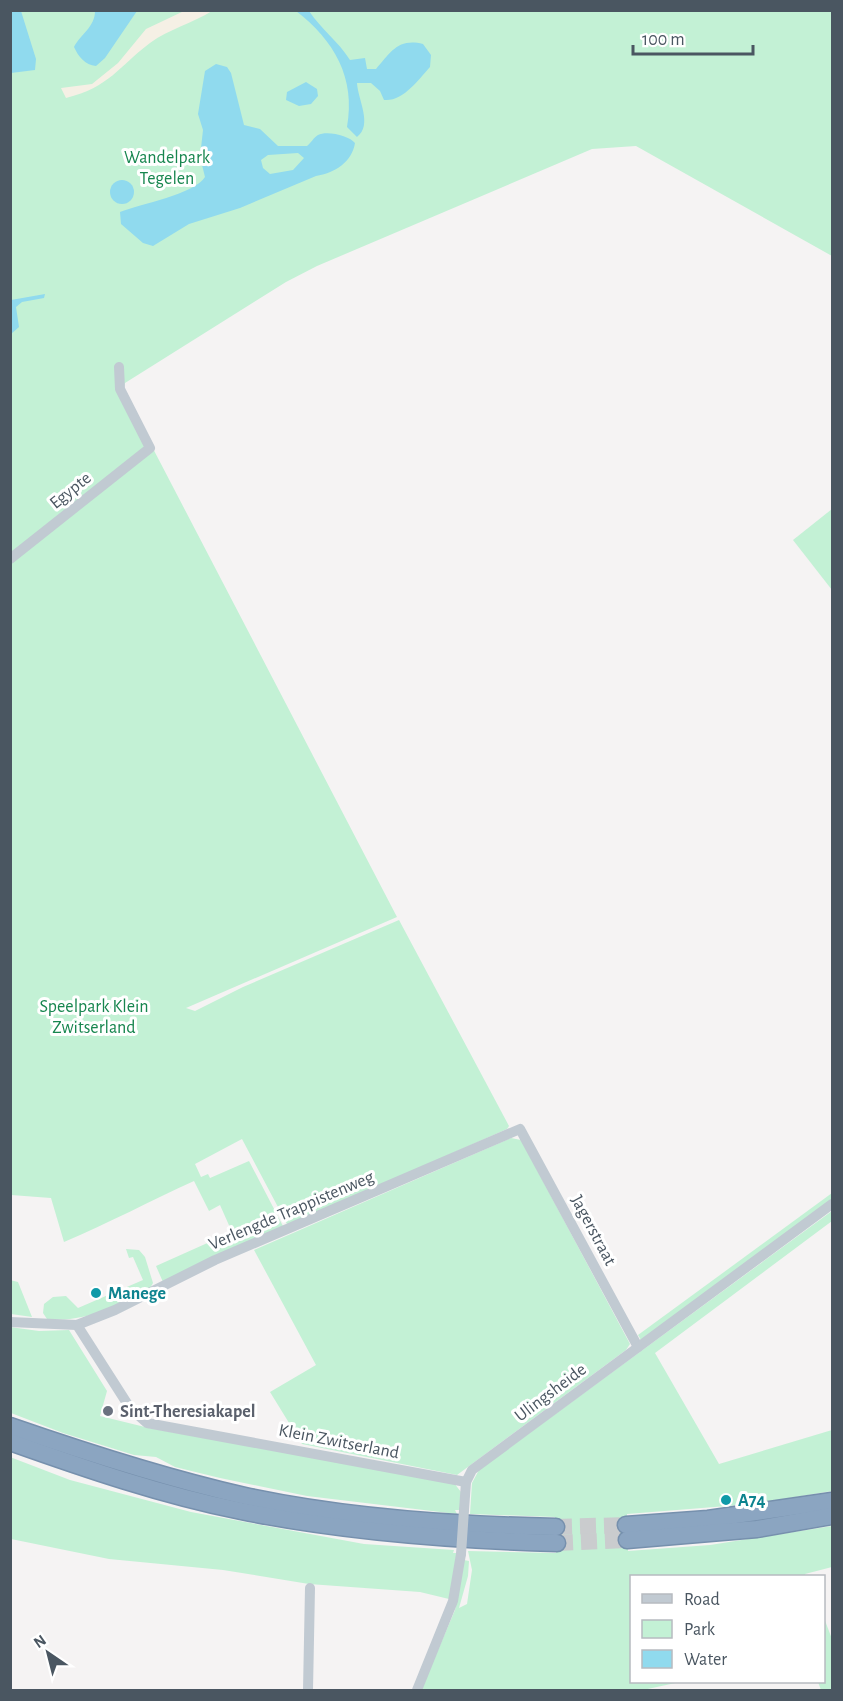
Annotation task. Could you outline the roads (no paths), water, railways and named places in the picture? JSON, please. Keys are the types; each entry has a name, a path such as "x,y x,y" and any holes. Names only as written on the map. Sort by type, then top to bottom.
{"highway":[{"path":"10,1425 136,1468 248,1496 350,1513 557,1535 426,1537 350,1529 240,1511 145,1487 10,1442"},
{"path":"832,1501 627,1532 757,1529 832,1516"}],"street":[{"name":"Egypte","path":"10,559 150,448 120,389 119,367"},
{"name":"Verlengde Trappistenweg","path":"77,1325 115,1310 226,1256 520,1129"},
{"name":"Jagerstraat","path":"520,1129 638,1347"},
{"name":"Ulingsheide","path":"466,1482 472,1470 832,1204"},
{"path":"10,1322 77,1325"},
{"name":"Klein Zwitserland","path":"77,1325 130,1408 147,1423 466,1482"},
{"path":"417,1690 453,1601 461,1554 466,1482"},
{"path":"308,1690 310,1588"}],"water":[{"path":"10,11 21,11 36,59 35,70 11,73"},
{"path":"95,11 137,11 105,58 96,66 82,60 74,47 93,22"},
{"path":"296,11 309,11 350,60 365,58 367,69 376,69 391,52 407,43 423,44 431,55 430,67 410,89 391,100 384,100 380,91 371,83 357,83 364,126 357,137 347,127 348,92 339,62 321,34"},
{"path":"216,64 227,67 231,73 244,125 260,129 278,146 307,146 317,136 327,133 338,134 352,140 355,143 353,150 342,166 330,172 240,208 189,224 153,246 143,243 121,224 120,212 190,189 205,177 200,157 203,130 198,114 205,71","holes":["298,153 304,158 293,170 270,174 263,168 261,160 268,155"]},
{"path":"306,82 317,89 318,96 311,104 299,106 286,100 287,92"},
{"path":"122,180 130,184 134,192 130,200 122,204 114,200 110,192 114,184"},
{"path":"45,294 44,298 22,302 16,307 19,327 11,334 11,300"}],"tunnel":[{"path":"556,1527 626,1525"},
{"path":"557,1543 627,1540"}],"place":[{"name":"Manege","path":"96,1293"},
{"name":"Sint-Theresiakapel","path":"108,1411"},
{"name":"A74","path":"726,1500"}],"park label":[{"name":"Wandelpark Tegelen","path":"167,167"},
{"name":"Speelpark Klein Zwitserland","path":"94,1016"}]}
